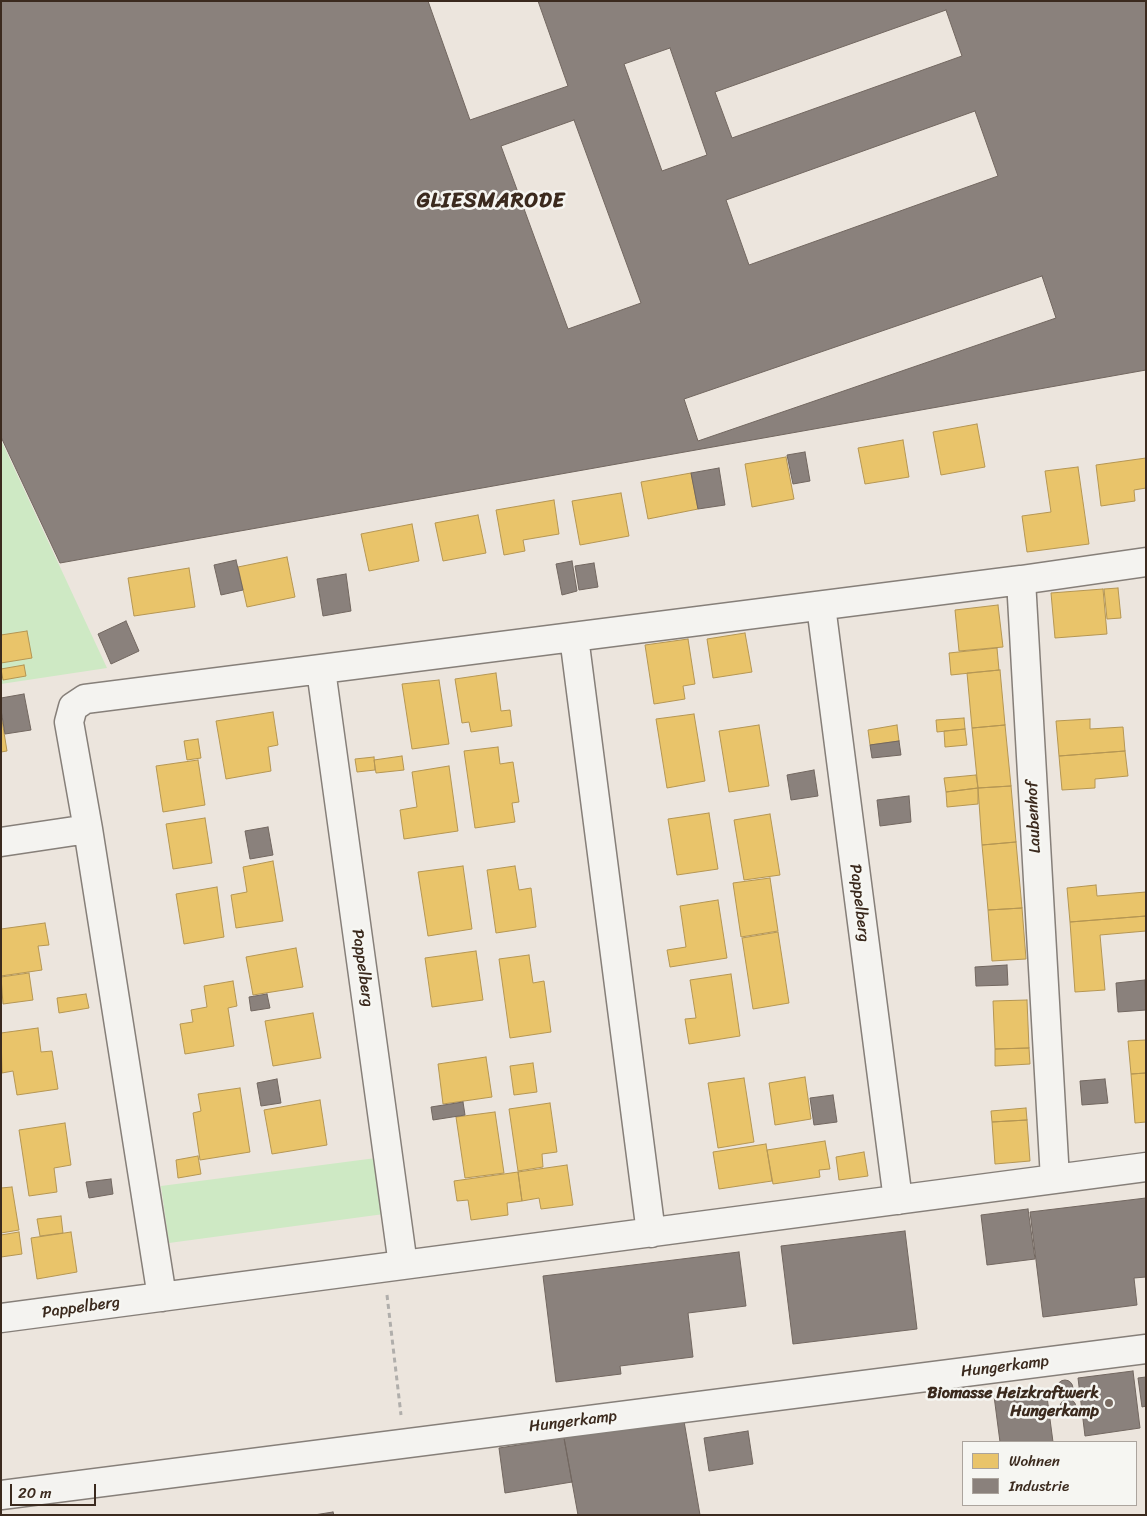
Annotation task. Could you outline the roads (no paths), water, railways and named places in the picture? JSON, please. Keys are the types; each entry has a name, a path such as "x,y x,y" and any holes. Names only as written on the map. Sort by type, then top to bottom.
{"street":[{"path":"162,1297 88,829 69,722 73,707 85,700 1021,580 1146,562"},
{"name":"Laubenhof","path":"1021,580 1055,1179"},
{"name":"Pappelberg","path":"821,606 898,1200"},
{"path":"574,637 651,1233"},
{"name":"Pappelberg","path":"321,670 394,1266"},
{"path":"1,842 88,829"},
{"name":"Pappelberg","path":"1,1318 1146,1167"},
{"name":"Hungerkamp","path":"1,1495 1146,1349"}],"place":[{"name":"Biomasse Heizkraftwerk Hungerkamp","path":"1109,1403"}],"district":[{"name":"GLIESMARODE","path":"491,202"}]}
